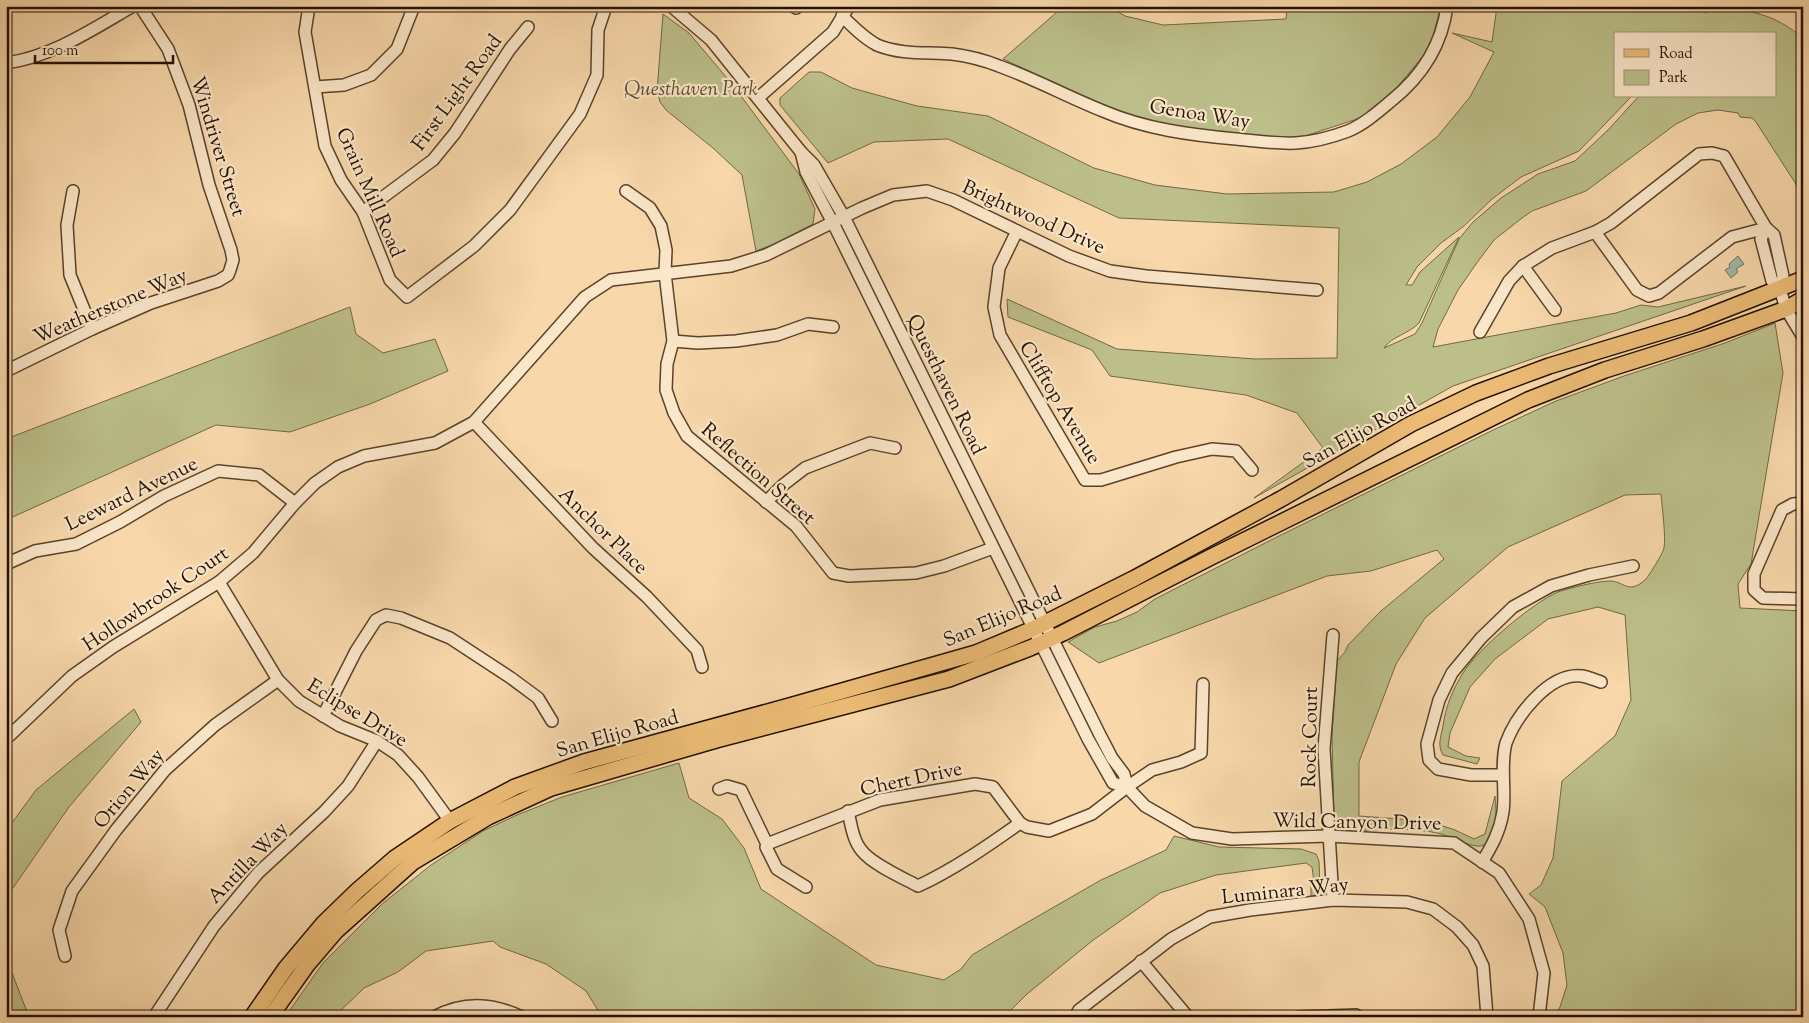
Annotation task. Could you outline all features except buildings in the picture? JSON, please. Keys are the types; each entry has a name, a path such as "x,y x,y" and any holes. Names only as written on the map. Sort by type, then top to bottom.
{"main road":[{"name":"San Elijo Road","path":"252,1017 286,968 322,924 357,891 395,858 450,821 516,787 584,762 976,653 1039,626 1135,578 1272,504 1411,424 1476,393 1550,366 1691,322 1803,279"},
{"name":"San Elijo Road","path":"270,1017 307,965 343,925 413,862 488,817 551,788 716,740 949,679 1046,641 1528,400 1605,370 1702,339 1786,309 1803,299"}],"street":[{"path":"6,63 27,60 74,40 133,6"},
{"name":"Windriver Street","path":"140,6 168,49 189,105 209,185 231,250 233,260 228,274"},
{"name":"Grain Mill Road","path":"308,6 305,32 325,146 341,180 363,212 390,280 407,297 474,246 510,210 580,114 597,76 598,30 606,6"},
{"path":"315,87 344,85 371,75 396,49 414,6"},
{"name":"Questhaven Road","path":"671,6 711,40 801,152 814,165 844,217 1046,641"},
{"name":"Genoa Way","path":"845,11 857,32 878,45 907,52 974,57 1000,66 1105,112 1160,129 1218,138 1298,143 1348,131 1376,113 1402,92 1431,56 1445,24 1447,6"},
{"path":"758,98 833,32 845,11"},
{"name":"First Light Road","path":"363,212 433,160 459,126 510,49 528,27"},
{"name":"Questhaven Road","path":"801,152 806,172 993,548 1039,626"},
{"path":"1480,332 1509,281 1523,266 1552,248 1595,232 1611,223 1699,154 1712,152 1724,156 1766,228 1774,235 1783,276 1780,289"},
{"path":"73,191 67,225 70,275 92,328"},
{"name":"Reflection Street","path":"626,191 650,208 661,226 666,250 665,273 673,341 667,364 666,390 674,413 687,436 796,526 833,573 849,576 916,573 944,566 993,548"},
{"name":"Brightwood Drive","path":"833,223 893,195 927,191 953,200 1069,256 1110,271 1146,276 1317,290"},
{"name":"Hollowbrook Court","path":"6,739 72,676 113,647 219,582 253,553 295,503 338,466 364,456 435,443 474,422 585,297 611,280 731,266 766,255 833,223"},
{"path":"1766,228 1761,239 1772,281 1780,289 1786,309 1803,337"},
{"path":"1595,232 1637,290 1649,296 1660,293 1732,237 1766,228"},
{"name":"Clifftop Avenue","path":"1017,231 999,268 994,307 1000,335 1085,480 1101,480 1212,448 1236,451 1252,470"},
{"path":"1766,256 1778,253"},
{"path":"1523,266 1555,310"},
{"name":"Weatherstone Way","path":"6,371 92,328 151,303 218,281 228,274"},
{"path":"673,341 698,343 736,341 777,335 808,324 833,327"},
{"name":"Anchor Place","path":"474,422 593,548 646,597 697,650 702,667"},
{"path":"766,502 783,485 805,468 870,443 895,448"},
{"name":"Leeward Avenue","path":"6,564 36,551 76,544 120,522 164,496 218,471 259,475 295,503"},
{"path":"1803,503 1793,504 1782,510 1754,574 1754,590 1763,598 1803,599"},
{"path":"1503,775 1471,775 1438,769 1429,760 1427,744 1439,700 1452,673 1481,638 1513,607 1551,586 1589,575 1633,566"},
{"name":"Eclipse Drive","path":"219,582 278,680 299,701 340,726 377,741 398,755 418,777 450,821"},
{"path":"323,716 356,651 376,620 386,615 401,618 450,638 538,698 552,721"},
{"name":"Rock Court","path":"1333,635 1324,749 1333,900"},
{"name":"Wild Canyon Drive","path":"1046,641 1102,765 1113,783 1127,787 1144,806 1192,833 1232,839 1329,836 1454,843 1500,873 1529,919 1544,973 1539,1017"},
{"path":"1482,862 1496,840 1503,812 1503,775 1506,744 1518,721 1540,692 1559,680 1581,676 1601,682"},
{"name":"Orion Way","path":"65,956 59,930 72,891 116,830 166,770 215,725 278,680"},
{"path":"848,811 855,837 862,852 880,865 918,886 932,880 992,843 1020,823 1027,827 1049,831 1092,814 1152,770 1181,762 1201,753 1203,684"},
{"name":"Antilla Way","path":"154,1017 214,926 258,873 324,812 348,786 377,741"},
{"name":"Chert Drive","path":"767,844 880,800 975,784 993,787 1020,823"},
{"path":"719,789 727,786 741,790 777,869 806,887"},
{"name":"Luminara Way","path":"1075,1017 1079,1010 1141,961 1171,939 1210,917 1333,900 1407,902 1433,909 1457,927 1473,945 1483,966 1487,1017"},
{"path":"1141,961 1188,1017"},
{"path":"434,1017 469,1005 502,1008 522,1017"},
{"path":"1298,1017 1356,1015 1359,1017"}],"green space":[{"path":"1064,6 1108,6 1125,16 1163,25 1286,19 1287,6 1441,6 1433,36 1424,55 1388,98 1365,115 1354,120 1308,135 1291,138 1202,132 1148,121 1115,111 1003,59"},
{"path":"1497,6 1684,6 1707,13 1709,6 1714,6 1751,12 1782,23 1803,38 1803,195 1752,118 1740,117 1738,113 1718,110 1698,113 1676,124 1586,191 1532,211 1494,240 1458,290 1438,329 1433,347 1616,313 1641,305 1658,307 1746,286 1453,386 1254,498 1323,448 1297,413 1246,395 1110,376 1092,350 1008,317 1007,299 1117,349 1255,359 1337,358 1339,228 1119,218 948,139 874,142 828,163 780,105 780,98 809,72 821,72 852,88 917,106 988,116 1094,168 1155,185 1227,194 1334,192 1367,182 1401,164 1437,137 1470,97 1494,52 1452,33 1492,42","holes":["1614,32 1776,32 1776,98 1637,98 1608,130 1575,161 1538,174 1501,198 1473,222 1459,239 1422,323 1415,334 1384,348 1391,341 1419,323 1459,237 1420,272 1412,285 1406,285 1417,267 1441,243 1464,226 1492,199 1521,177 1579,151 1630,98 1614,98"]},
{"name":"Questhaven Park","path":"663,14 689,33 732,84 799,174 815,209 813,224 756,251 742,175 713,148 666,110 660,102 657,91"},
{"path":"350,307 356,334 383,353 435,339 448,371 370,404 290,432 216,425 6,520 6,439"},
{"path":"1775,323 1783,373 1751,564 1738,584 1740,608 1803,611 1803,1017 1554,1017 1560,1007 1567,985 1563,953 1545,907 1529,894 1541,885 1553,858 1562,781 1615,736 1631,700 1625,615 1598,607 1548,619 1495,659 1470,687 1450,733 1448,747 1466,756 1480,758 1477,764 1443,755 1440,748 1446,712 1459,679 1480,652 1520,616 1558,592 1605,581 1630,587 1645,580 1664,548 1661,494 1625,495 1508,547 1425,618 1396,664 1359,762 1359,816 1428,821 1474,839 1485,834 1495,796 1496,823 1494,830 1489,841 1480,846 1469,845 1441,834 1418,830 1346,831 1339,828 1334,820 1332,736 1337,661 1348,645 1381,611 1444,559 1437,550 1371,571 1327,576 1099,663 1068,642 1095,627 1117,621 1137,612 1155,599 1273,539 1491,431 1556,401 1624,376 1725,343"},
{"path":"134,709 141,722 69,807 6,898 6,831 36,790"},
{"path":"679,763 689,798 722,819 744,848 761,889 876,965 944,980 961,969 972,955 1014,930 1101,880 1166,850 1174,836 1219,847 1301,849 1316,854 1319,861 1320,891 1316,895 1311,896 1311,884 1314,882 1312,867 1306,863 1216,875 1160,893 1092,941 1027,994 1004,1017 602,1017 586,991 546,964 500,947 493,941 426,951 398,972 364,988 334,1017 285,1017 323,963 382,904 431,865 483,831 562,797"},
{"path":"6,957 29,1017 6,1017"}],"shaded area":[{"path":"1738,256 1744,264 1736,269 1738,272 1731,278 1725,270 1730,267 1729,264"}]}
